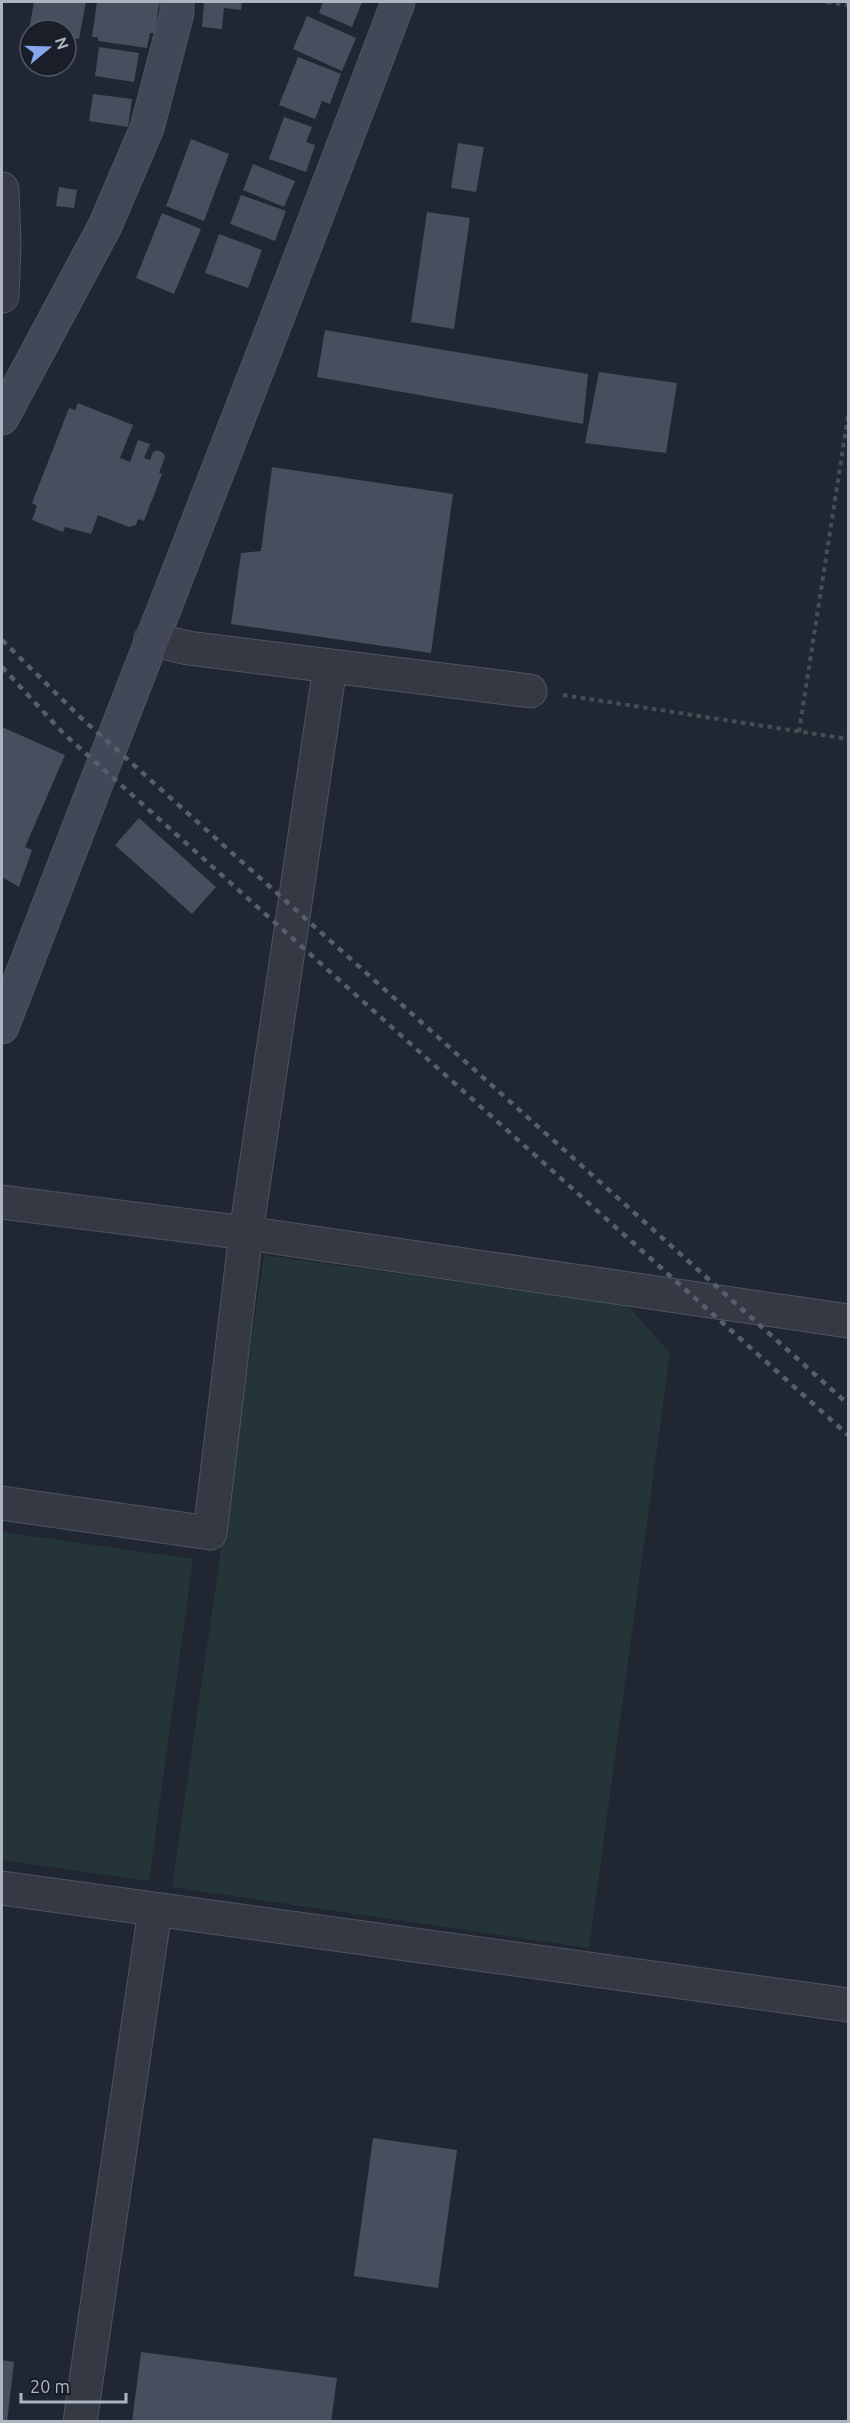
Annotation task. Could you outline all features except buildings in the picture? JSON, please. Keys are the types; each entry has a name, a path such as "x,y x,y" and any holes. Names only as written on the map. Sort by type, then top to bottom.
{"street":[{"path":"3,407 105,226 147,128 177,13 177,2"},
{"path":"2,1027 151,639 291,288 398,2"},
{"path":"2,189 2,296"},
{"path":"151,639 188,648 530,691"},
{"path":"2,1503 210,1533 246,1233 330,667"},
{"path":"2,1203 246,1233 849,1321"},
{"path":"2,1888 849,2005"},
{"path":"80,2421 155,1910"}],"path":[{"path":"827,2 849,5"},
{"path":"799,732 849,416"},
{"path":"530,691 603,700 849,739"}],"shaded area":[{"path":"264,1255 628,1306 670,1353 589,1948 172,1887"},
{"path":"3,1532 193,1559 149,1881 2,1860"}],"railway":[{"path":"2,640 79,716 848,1404"},
{"path":"2,667 64,734 848,1435"}]}
